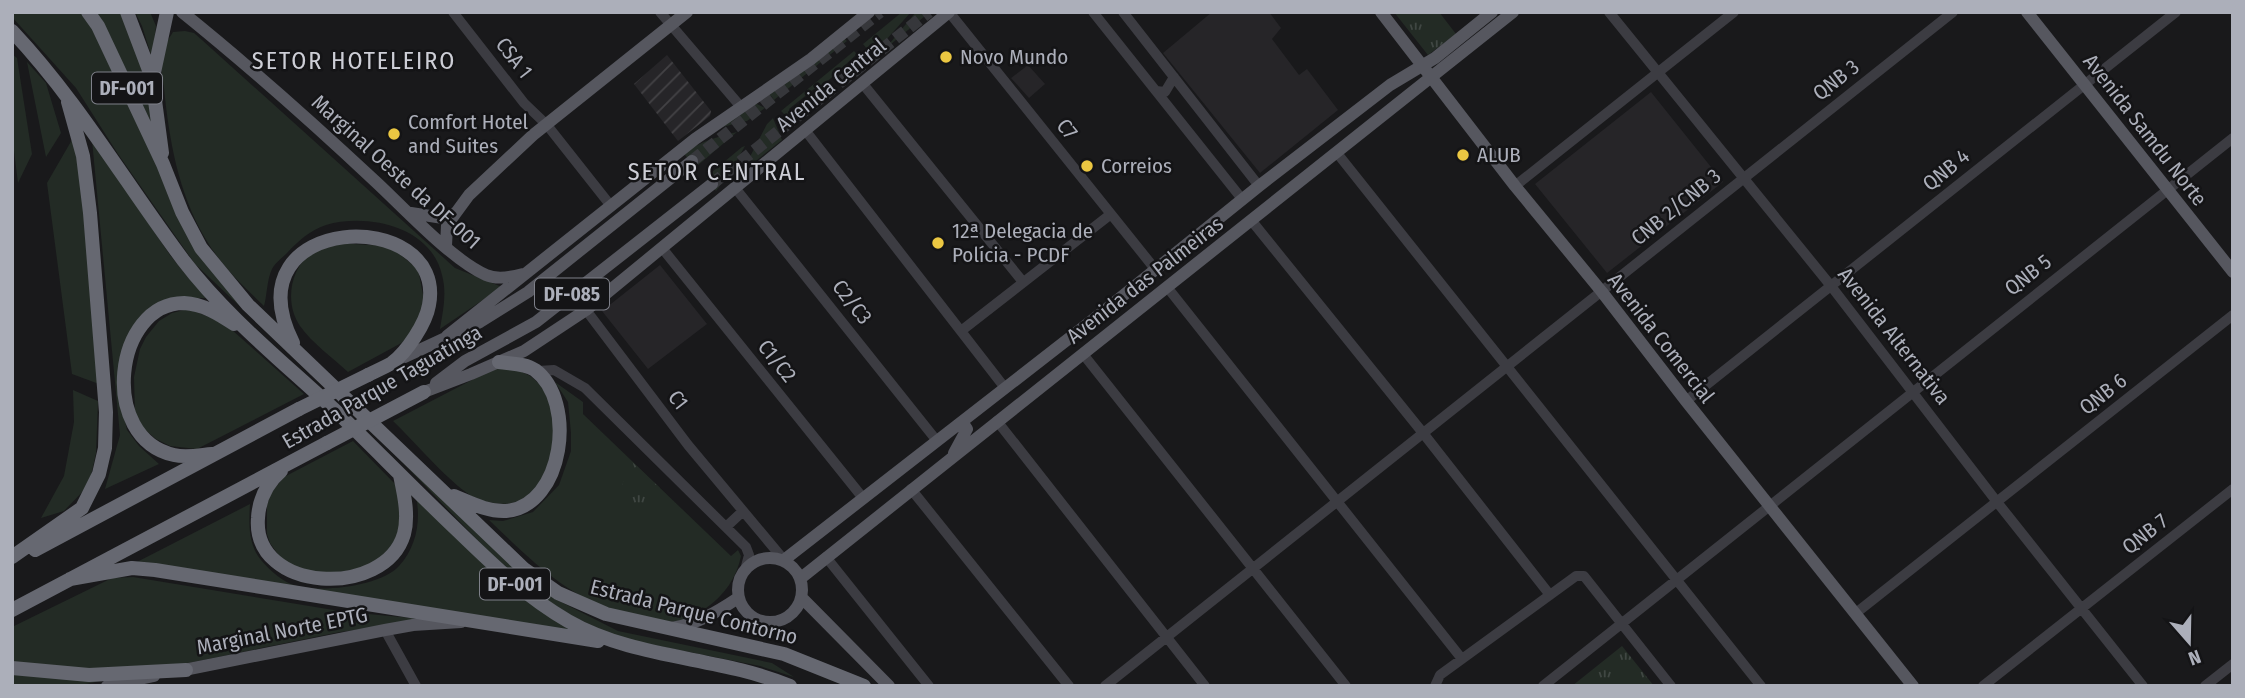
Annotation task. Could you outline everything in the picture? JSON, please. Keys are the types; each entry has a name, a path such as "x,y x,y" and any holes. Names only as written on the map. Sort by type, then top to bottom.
{"highway":[{"name":"Estrada Parque Contorno","path":"88,12 98,26 201,248 248,305 524,569 558,593 606,614 784,654 864,686"},
{"path":"127,12 152,78 163,164"},
{"path":"152,78 167,12"},
{"name":"Estrada Parque Contorno","path":"12,32 64,90 184,262 248,332 340,415 505,576 539,602 589,632 656,653 765,675 790,686"},
{"path":"12,560 82,508 99,474 105,448 106,412 90,213 83,156 64,90"},
{"path":"297,350 281,315 280,293 285,274 296,258 312,246 334,237 352,235 396,244 411,253 422,267 429,284 427,316 419,331 394,362"},
{"path":"217,453 174,455 154,447 142,438 128,413 124,368 138,331 149,318 166,307 183,303 200,306 248,332"},
{"name":"Estrada Parque Taguatinga","path":"12,560 394,362"},
{"path":"447,493 495,511 509,511 523,507 547,484 554,466 560,425 556,404 538,371 526,365 499,362"},
{"name":"Estrada Parque Taguatinga","path":"12,610 424,392"},
{"path":"292,463 275,477 265,492 258,507 257,523 270,556 286,570 303,576 344,578 378,568 389,559 398,547 405,527 405,505 400,475"},
{"path":"70,579 132,568 155,570 569,636 656,653"},
{"path":"12,668 89,675 186,670"}],"main road":[{"name":"Marginal Oeste da DF-001","path":"182,12 282,95 473,268 489,276 512,277 530,271"},
{"path":"446,246 447,225 469,195 547,125 687,12"},
{"name":"Avenida Central","path":"447,336 695,139 811,59 869,12"},
{"name":"Avenida Central","path":"424,392 524,351 586,310 949,12"},
{"name":"Avenida Comercial","path":"1381,12 1515,186 1913,686"},
{"name":"Avenida das Palmeiras","path":"785,561 1099,315 1242,199 1390,85 1435,58 1492,12"},
{"name":"Avenida das Palmeiras","path":"801,578 1513,12"},
{"name":"Avenida Samdu Norte","path":"2027,12 2233,272"},
{"path":"1347,118 1357,123 1360,133"},
{"name":"Estrada Parque Taguatinga","path":"394,362 480,322 528,292 692,161"},
{"name":"Estrada Parque Taguatinga","path":"424,392 465,361 536,322 712,184"},
{"path":"409,212 443,218 455,212"},
{"path":"1180,250 1180,260 1189,266 1195,265"},
{"path":"1099,315 1113,318 1111,332"},
{"path":"1034,366 1030,374 1031,380 1044,383"},
{"path":"950,459 967,429 965,426 958,426"},
{"path":"835,522 832,536 837,542 845,542"},
{"path":"763,558 785,561 801,578 802,598 795,611 784,619 770,622 756,619 745,611 738,598 738,583 746,570 763,558"},
{"path":"672,628 687,626 714,614 738,598"},
{"path":"802,598 889,686"},
{"name":"Marginal Norte EPTG","path":"107,686 385,629 465,621"}],"street":[{"name":"CSA 1","path":"453,12 524,103 547,125 611,205"},
{"path":"660,12 741,107"},
{"name":"C7","path":"949,12 1155,269"},
{"path":"1123,12 1259,186"},
{"name":"Avenida Alternativa","path":"1609,12 1831,286 2143,686"},
{"path":"1515,186 1734,12"},
{"name":"QNB 3","path":"1742,178 1953,12"},
{"name":"QNB 4","path":"1686,401 2176,12"},
{"path":"1095,13 1242,199"},
{"path":"1156,91 1166,92 1174,78"},
{"path":"863,84 1023,282"},
{"path":"1171,110 1177,102 1189,97"},
{"path":"805,130 1005,388"},
{"name":"QNB 5","path":"1543,686 2233,138"},
{"path":"1336,153 1761,686"},
{"name":"CNB 2/CNB 3","path":"1105,686 1742,178"},
{"name":"C2/C3","path":"736,189 937,441"},
{"path":"961,331 1111,214"},
{"path":"1251,220 1550,595"},
{"name":"C1/C2","path":"662,248 863,498"},
{"path":"1167,287 1462,659"},
{"name":"C1","path":"586,310 688,445 785,561"},
{"name":"QNB 6","path":"1856,613 2233,315"},
{"path":"1083,354 1346,686"},
{"path":"538,371 554,370 585,388 746,547 749,555 746,570"},
{"path":"997,421 1205,686"},
{"path":"911,489 1069,686"},
{"name":"QNB 7","path":"1983,686 2233,489"},
{"path":"726,527 743,511"},
{"path":"826,557 929,686"},
{"path":"1435,686 1440,675 1576,576 1584,576 1671,686"},
{"path":"385,629 416,686"},
{"path":"2205,686 2233,664"}],"shaded area":[{"path":"1212,12 1269,12 1281,28 1272,39 1299,75 1307,69 1338,110 1260,173 1163,53"},
{"path":"667,55 711,111 710,116 678,141 634,84"},
{"path":"1028,65 1045,84 1029,98 1011,78"},
{"path":"1651,92 1723,182 1607,273 1535,184"},
{"path":"660,265 707,324 648,369 602,311"}],"green space":[{"path":"12,12 84,12 202,258 495,548 555,599 618,631 772,663 794,677 760,666 618,638 552,606 490,553 373,432 195,264 118,154 76,88 12,17"},
{"path":"96,12 122,12 142,60 153,126"},
{"path":"135,12 150,12 156,26 152,58 142,26"},
{"path":"902,12 911,12 886,40 867,49 863,44"},
{"path":"916,12 930,12 874,58 870,52 890,43"},
{"path":"1394,12 1439,12 1456,34 1428,55"},
{"path":"173,32 194,33 202,40 455,268 502,287 440,329 444,302 442,275 436,258 425,245 411,234 395,227 360,221 342,222 320,227 309,233 273,267 264,306 217,257 196,220 181,184 169,126 161,60 164,47"},
{"path":"844,38 847,41 774,100 771,96 764,96"},
{"path":"854,51 857,54 817,91 814,89 789,109 792,114 789,119 781,111"},
{"path":"12,54 17,58 32,154 18,183 12,135"},
{"path":"27,62 46,83 61,133 46,157"},
{"path":"755,103 765,108 747,121 718,128"},
{"path":"773,118 782,140 742,172 767,124"},
{"path":"737,132 696,167 684,154 702,143"},
{"path":"73,138 80,168 99,384 72,374 47,183"},
{"path":"92,140 170,255 187,276 212,298 178,298 148,312 119,394 127,430 139,446 159,464 105,489 120,435"},
{"path":"745,146 731,171 716,191 706,177"},
{"path":"335,243 389,246 418,269 426,310 405,341 348,372 305,332 292,307 292,286 299,266 314,252"},
{"path":"188,309 223,322 304,394 197,449 170,446 156,439 144,429 135,415 134,377 140,349 159,321 172,313"},
{"path":"504,367 534,379 548,396 554,416 546,479 533,494 505,504 484,501 466,492 444,474 393,421 493,369"},
{"path":"555,382 583,402 583,414 731,556 738,550 741,556 739,564 729,585 713,603 698,614 683,621 660,622 617,612 596,603 576,593 541,568 489,520 503,521 533,512 559,485 571,451 571,433 568,402"},
{"path":"73,390 98,401 96,453 89,485 64,511 41,518 64,476 74,422"},
{"path":"353,441 397,486 402,503 399,538 373,565 333,574 304,570 282,560 267,534 267,505 271,493 284,477"},
{"path":"632,462 660,488 642,519 612,509"},
{"path":"416,496 488,566 617,643 135,563 250,504 252,544 258,556 282,579 302,587 316,588 363,584 390,573 399,566 410,550 416,533"},
{"path":"133,577 346,612 434,620 340,632 76,686 12,686 12,627 112,578"},
{"path":"1622,646 1654,686 1572,686"}],"tunnel":[{"path":"692,161 880,12"},
{"path":"712,184 929,12"}],"place":[{"name":"Novo Mundo","path":"946,57"},
{"name":"Comfort Hotel and Suites","path":"394,134"},
{"name":"ALUB","path":"1463,155"},
{"name":"Correios","path":"1087,166"},
{"name":"12ª Delegacia de Polícia - PCDF","path":"938,243"}],"district":[{"name":"SETOR HOTELEIRO","path":"354,61"},
{"name":"SETOR CENTRAL","path":"717,172"}]}
